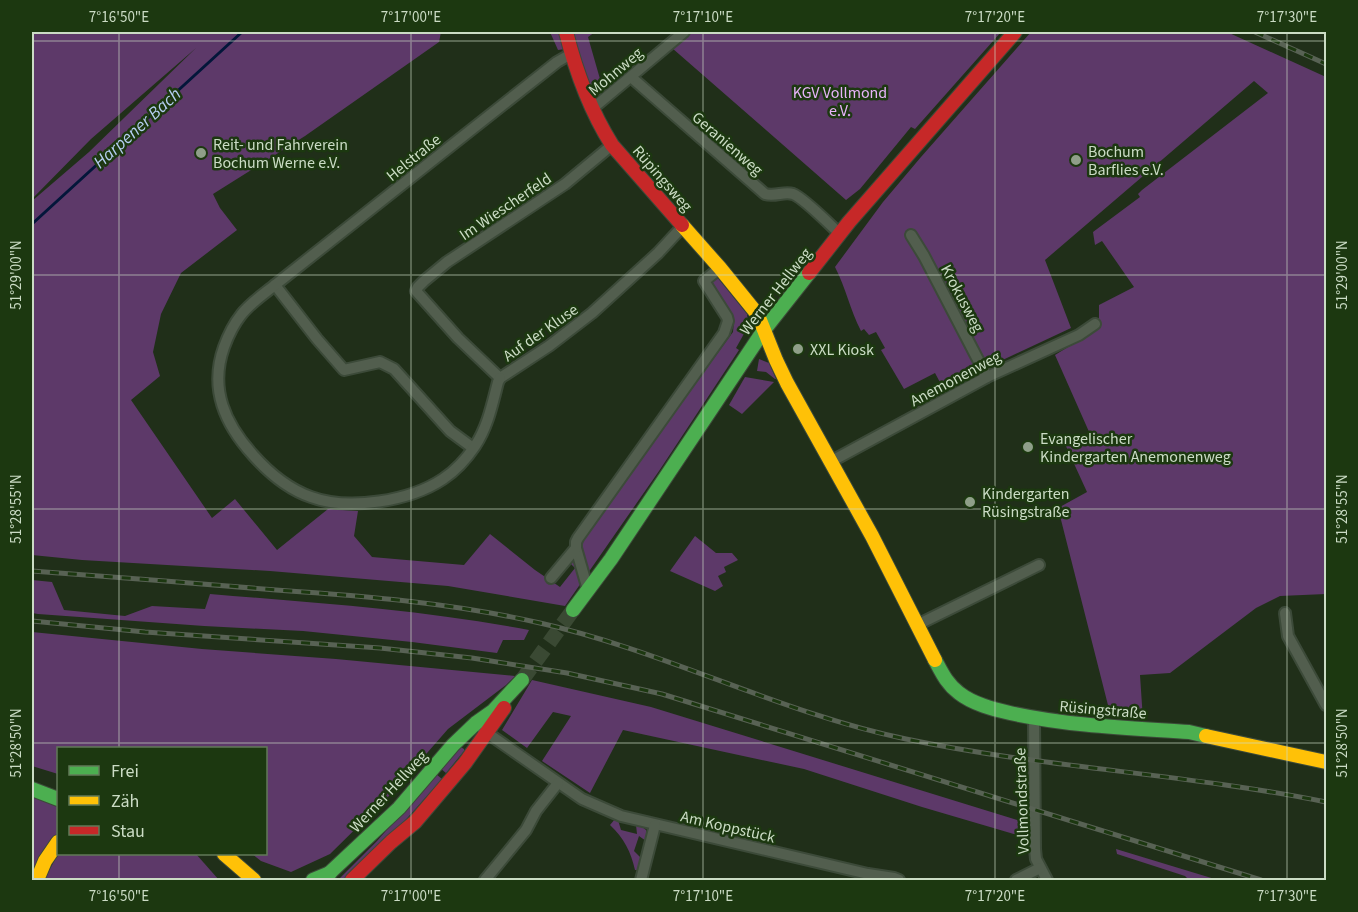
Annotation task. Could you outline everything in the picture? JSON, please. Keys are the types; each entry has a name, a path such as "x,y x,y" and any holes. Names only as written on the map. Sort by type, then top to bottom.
{"main road":[{"name":"Rüpingsweg","path":"566,32 582,88 601,128 612,145 720,268 758,315 764,330"},
{"name":"Werner Hellweg","path":"573,610 611,559 764,330 881,185 1015,32"},
{"name":"Rüsingstraße","path":"764,330 787,383 872,536 947,682 959,693 987,706 1034,718 1080,725 1189,732 1326,762"},
{"name":"Werner Hellweg","path":"326,877 399,808 453,745 481,728"},
{"path":"352,880 415,822 465,763 481,728"},
{"path":"32,789 57,799"},
{"path":"37,880 45,861 57,843"},
{"path":"208,855 234,880"},
{"path":"225,855 254,879"},
{"path":"313,880 326,877"}],"street":[{"name":"Mohnweg","path":"592,109 684,32"},
{"name":"Helstraße","path":"500,378 490,415 480,438 464,459 444,478 421,490 372,503 346,504 311,498 288,487 265,469 243,444 227,420 219,390 218,374 229,333 242,314 557,62 571,54"},
{"name":"Geranienweg","path":"631,77 765,194 772,196 794,194 840,234"},
{"name":"Im Wiescherfeld","path":"416,291 424,281 447,262 565,184 612,145"},
{"name":"Auf der Kluse","path":"416,291 458,338 500,378 592,313 650,261 683,226"},
{"name":"Krokusweg","path":"911,235 987,377"},
{"name":"Werner Hellweg","path":"552,578 576,548 578,538 724,333 728,321 727,316 704,281 720,268"},
{"path":"276,285 344,370 380,362 394,369 450,431 473,448"},
{"name":"Anemonenweg","path":"830,462 987,377 1079,335 1095,324"},
{"path":"576,548 588,590"},
{"path":"917,625 1039,565"},
{"path":"1285,613 1288,636 1326,705"},
{"name":"Vollmondstraße","path":"1034,718 1035,849 1036,859 1047,880"},
{"name":"Am Koppstück","path":"481,728 582,799 621,816 898,880"},
{"path":"485,880 526,830 536,811 558,783"},
{"path":"641,880 655,825"},
{"path":"1016,880 1040,868"}],"green space":[{"path":"32,32 441,32 439,42 305,136 213,194 220,208 237,230 181,273 161,314 153,352 160,376 131,400 212,518 235,499 277,550 328,509 358,511 354,536 372,557 464,565 490,534 560,587 575,568 569,562 579,543 733,332 734,320 711,283 717,277 747,314 748,323 736,348 739,350 659,471 565,606 448,586 32,555 32,201 89,152 196,48 91,139 32,199"},
{"path":"550,32 595,32 588,37 602,86 591,88 578,53 565,49 558,50"},
{"name":"KGV Vollmond e.V.","path":"691,32 1001,32 915,129 911,127 860,189 846,200 672,48"},
{"path":"1031,32 1227,32 1326,77 1326,594 1280,596 1256,608 1170,673 1140,675 1143,720 1111,717 1058,508 1087,492 1065,444 1090,434 1055,355 1076,342 1099,322 1099,305 1134,287 1102,241 1095,245 1093,232 1140,197 1138,194 1142,190 1268,93 1254,81 1045,260 1071,328 943,388 935,373 904,389 881,350 885,348 876,332 869,335 864,329 861,331 835,267 883,202"},
{"path":"759,359 769,363 776,379 766,372 757,371"},
{"path":"745,377 774,382 742,414 729,405"},
{"path":"695,536 716,553 732,553 738,560 724,567 726,572 718,576 723,586 715,591 670,571"},
{"path":"32,580 52,582 64,610 125,616 152,606 205,609 210,594 410,612 529,630 524,640 503,640 497,653 303,631 38,614 32,613"},
{"path":"32,632 515,676 448,729 393,792 330,854 291,872 261,861 253,855 267,855 267,747 57,747 57,774 32,766"},
{"path":"532,680 651,707 1027,823 1027,838 804,769 623,730 590,793 542,761 571,716 553,712 527,748 502,730"},
{"path":"459,746 464,751 446,773 441,769"},
{"path":"436,774 442,779 385,843 348,880 338,880 377,841"},
{"path":"32,797 57,805 57,836 32,880"},
{"path":"615,819 618,820 621,830 637,834 636,825 646,830 646,841 639,836 634,851 642,859 639,870 635,870 626,846 610,825"},
{"path":"1116,849 1218,880 1189,880 1185,876 1117,854"},
{"path":"57,855 197,855 219,880 44,880"}],"waterway":[{"name":"Harpener Bach","path":"32,224 242,32"}],"tunnel":[{"path":"522,680 573,610"}],"railway":[{"path":"1255,32 1326,64"},
{"path":"32,571 376,598 475,610 586,635 678,665 813,714 906,739 1011,757 1222,784 1326,802"},
{"path":"32,621 145,632 380,648 472,658 567,673 662,694 1261,880"}],"traffic: fast":[{"path":"573,610 611,559 764,330 809,273"},
{"path":"935,660 955,690 977,703 997,710 1054,721 1189,732 1206,736"},
{"path":"322,880 399,808 453,745 476,723 493,711 522,680"},
{"path":"32,789 57,799"},
{"path":"313,880 330,873"}],"traffic: slow":[{"path":"682,225 758,315 787,383 872,536 935,660"},
{"path":"1206,736 1326,762"},
{"path":"37,880 45,861 57,843"},
{"path":"225,855 254,880"}],"traffic: jam":[{"path":"566,32 584,90 612,145 682,225"},
{"path":"809,273 849,222 1015,32"},
{"path":"352,880 415,822 465,763 504,708"}],"place":[{"name":"Reit- und Fahrverein Bochum Werne e.V.","path":"201,153"},
{"name":"Bochum Barflies e.V.","path":"1076,160"},
{"name":"XXL Kiosk","path":"798,349"},
{"name":"Evangelischer Kindergarten Anemonenweg","path":"1028,447"},
{"name":"Kindergarten Rüsingstraße","path":"970,502"}]}
